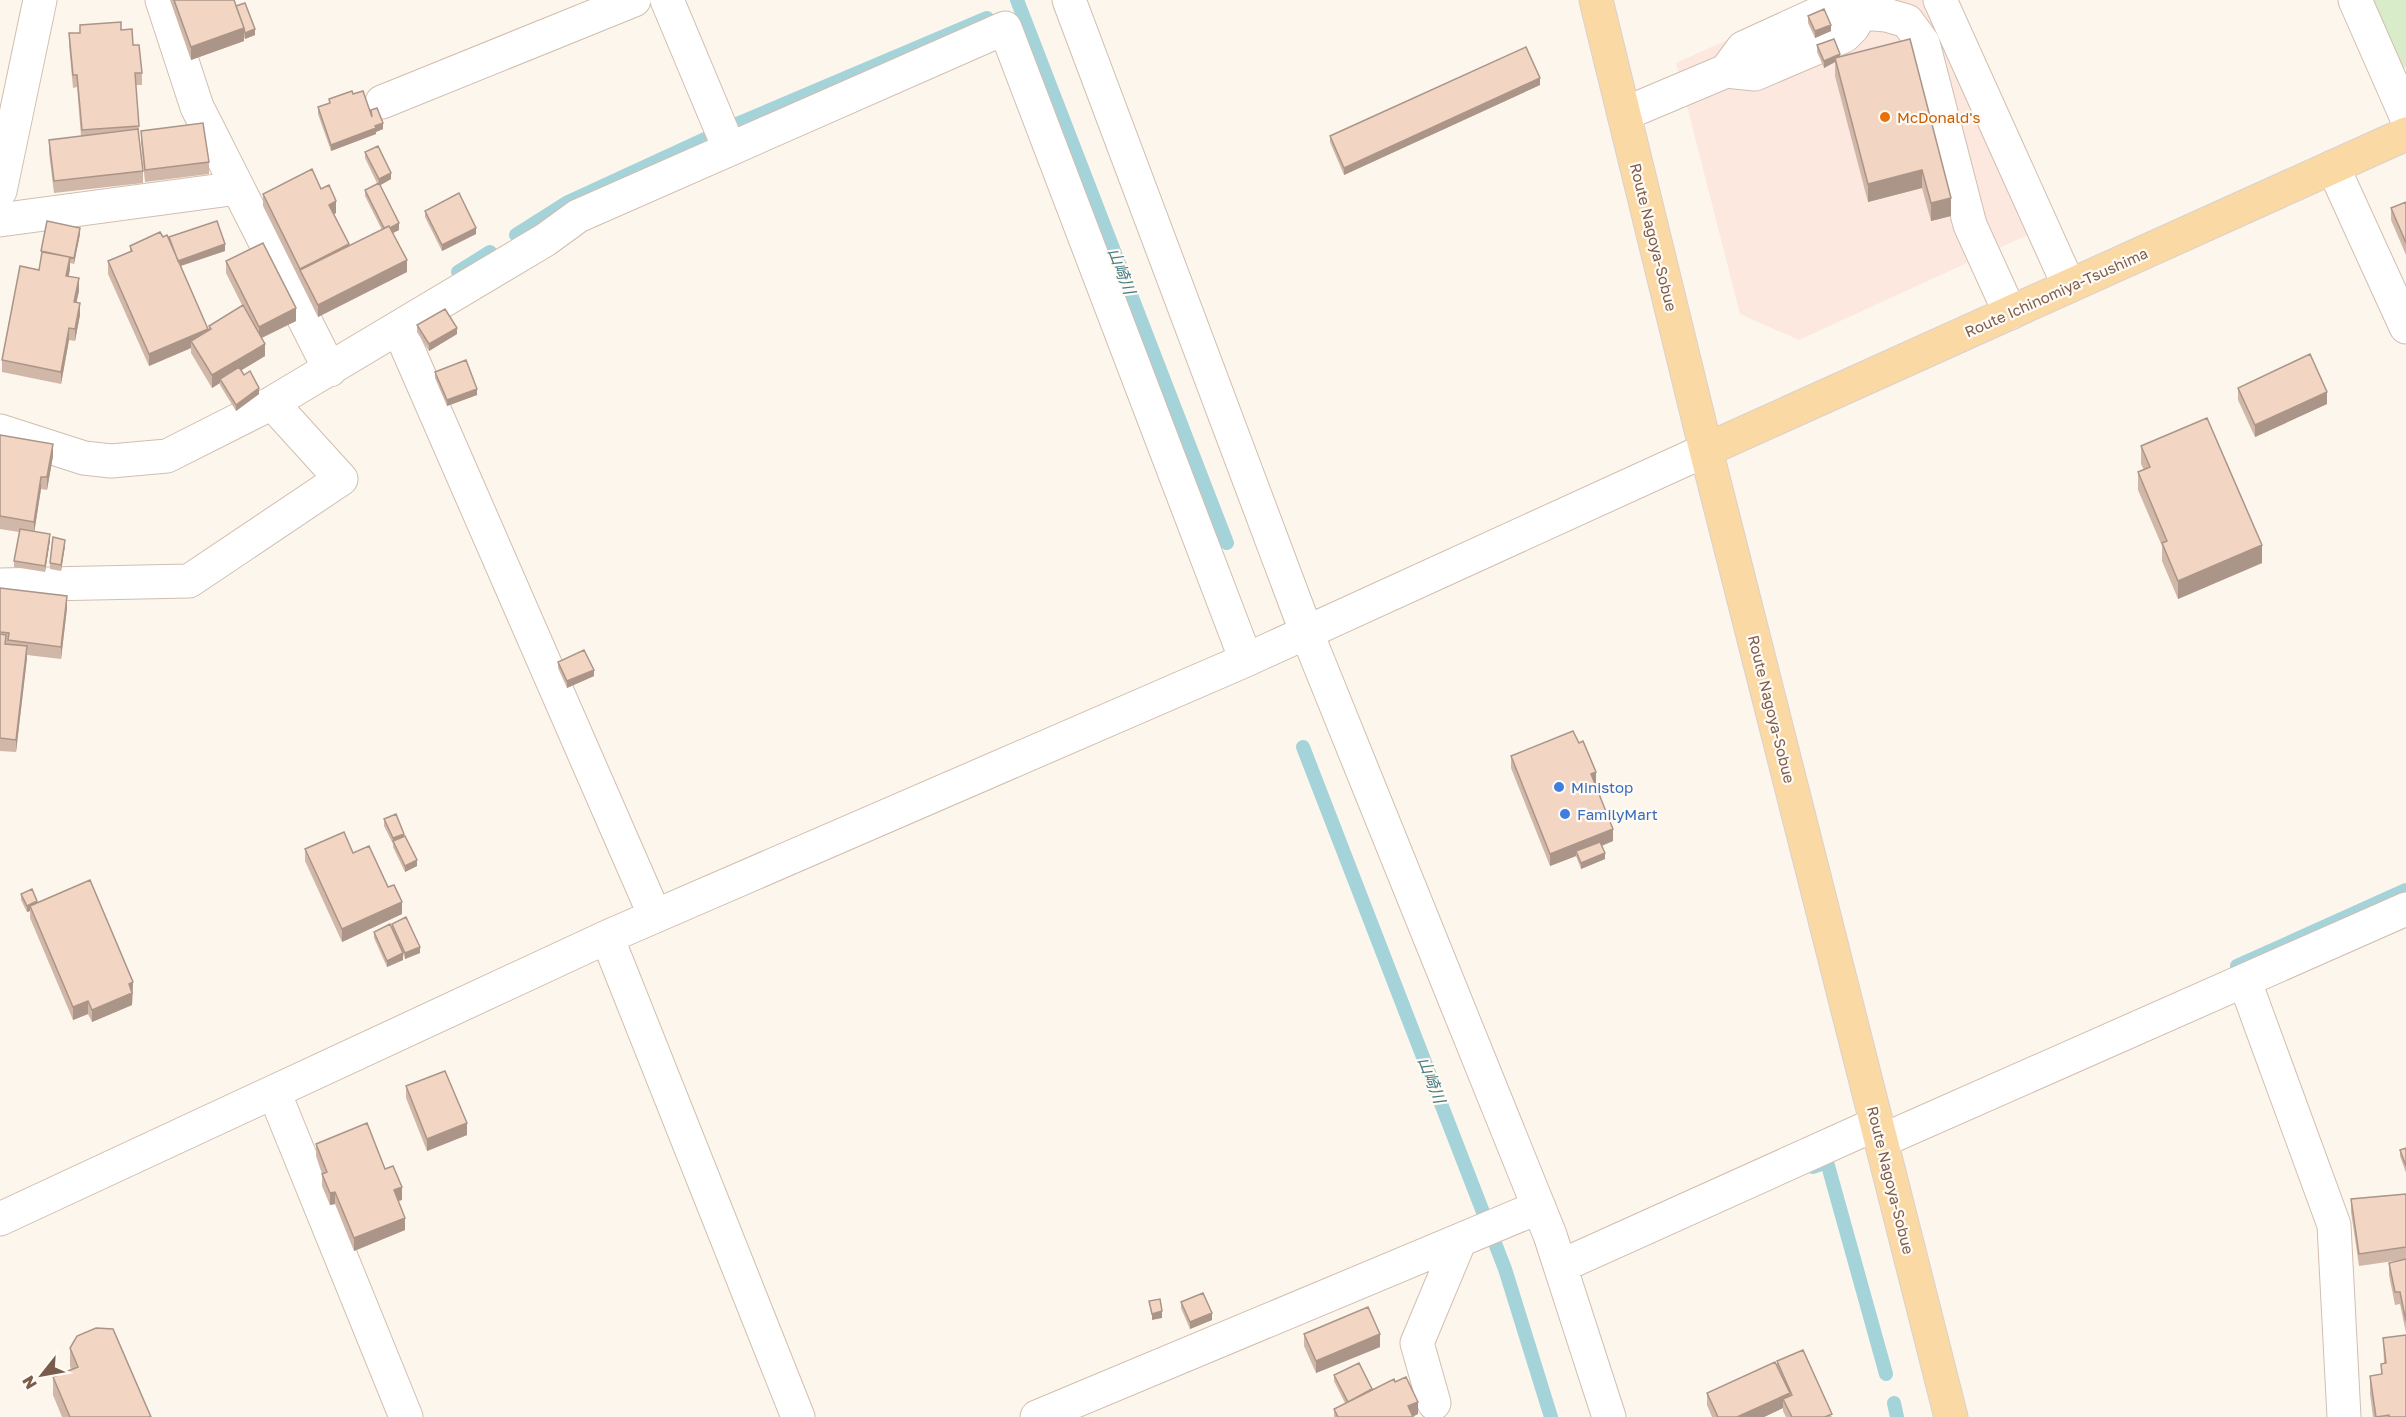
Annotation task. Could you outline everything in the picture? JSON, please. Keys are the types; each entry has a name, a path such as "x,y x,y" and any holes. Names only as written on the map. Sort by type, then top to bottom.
{"main road":[{"name":"Route Nagoya-Sobue","path":"1596,0 1706,450 1951,1417"},
{"name":"Route Ichinomiya-Tsushima","path":"1706,450 2406,134"}],"street":[{"path":"0,191 14,60 40,0"},
{"path":"162,0 172,21 197,107 330,370"},
{"path":"382,102 634,0"},
{"path":"667,0 729,148"},
{"path":"1940,0 2069,286"},
{"path":"2355,0 2406,116"},
{"path":"1071,1 1525,1213 1561,1266 1609,1417"},
{"path":"1624,114 1726,70 1755,74 1765,70 1844,36 1853,27 1860,14 1886,15 1907,21 1923,43 1970,225 2010,313"},
{"path":"0,431 84,458 111,461 167,456 272,403 330,370 545,240 578,216 1005,28 1246,660"},
{"path":"2333,166 2406,327"},
{"path":"0,219 238,188"},
{"path":"399,328 655,916"},
{"path":"0,585 189,581 341,479 272,403"},
{"path":"0,1219 607,937 1246,660 1706,450"},
{"path":"1561,1266 1879,1132 2245,982 2406,909"},
{"path":"607,937 798,1417"},
{"path":"2245,982 2334,1225 2344,1417"},
{"path":"274,1092 406,1417"},
{"path":"1037,1417 1079,1409 1525,1213"},
{"path":"1434,1403 1417,1343 1469,1236"}],"shaded area":[{"path":"1816,0 1925,0 2030,234 1799,340 1740,314 1676,63"}],"green space":[{"path":"2366,0 2406,0 2406,67 2397,71"}],"building":[{"path":"174,0 234,0 244,28 191,47"},
{"path":"245,3 255,29 245,33 236,6"},
{"path":"1824,9 1831,25 1815,31 1808,16"},
{"path":"121,22 121,30 132,29 133,45 139,45 142,73 135,73 139,126 82,130 77,75 73,75 69,33 80,33 80,25"},
{"path":"1834,39 1840,54 1824,61 1817,45"},
{"path":"1910,39 1951,198 1931,203 1922,170 1868,184 1835,58"},
{"path":"1526,47 1540,78 1344,168 1330,136"},
{"path":"352,91 353,94 363,91 372,117 371,110 377,108 383,123 375,126 376,128 331,145 318,107 330,103 329,99"},
{"path":"203,123 209,162 145,170 141,131"},
{"path":"138,129 143,171 54,181 49,140"},
{"path":"378,146 391,173 379,179 365,152"},
{"path":"312,169 321,189 329,185 336,201 329,205 349,244 300,269 263,194"},
{"path":"379,183 399,223 390,228 389,226 384,228 365,190"},
{"path":"459,193 476,228 442,245 425,211"},
{"path":"2406,202 2406,243 2391,208"},
{"path":"47,221 80,228 74,258 41,251"},
{"path":"217,221 225,244 178,261 169,237"},
{"path":"389,226 407,260 318,305 300,270"},
{"path":"160,232 163,237 167,235 208,329 149,354 108,261 132,251 130,246"},
{"path":"263,243 296,308 259,327 226,261"},
{"path":"42,252 70,257 66,276 79,278 74,302 80,303 75,329 69,328 61,372 2,360 20,266 39,270"},
{"path":"243,305 265,344 212,375 191,341 211,329 209,326"},
{"path":"445,309 457,328 429,344 417,325"},
{"path":"2310,354 2327,392 2255,425 2238,388"},
{"path":"466,360 477,389 447,400 435,372"},
{"path":"239,367 244,375 250,371 259,388 236,405 220,379"},
{"path":"2207,418 2262,545 2178,581 2162,543 2167,541 2138,472 2150,467 2141,446"},
{"path":"0,435 53,444 47,477 41,477 34,522 0,516"},
{"path":"20,529 50,534 45,566 14,561"},
{"path":"53,537 65,540 61,565 50,563"},
{"path":"0,588 67,596 61,647 8,640 9,633 0,632"},
{"path":"0,634 6,635 5,644 27,646 16,740 0,738"},
{"path":"584,650 594,670 567,681 558,662"},
{"name":"FamilyMart","path":"1573,731 1579,743 1583,741 1596,772 1591,774 1613,829 1550,854 1511,756"},
{"path":"396,814 404,834 393,838 384,819"},
{"path":"344,832 353,853 369,846 388,887 394,885 402,902 342,929 305,849"},
{"path":"405,836 417,860 405,866 393,841"},
{"path":"1600,842 1605,853 1581,863 1576,851"},
{"path":"90,880 133,982 129,984 132,993 92,1010 88,1001 73,1007 30,906"},
{"path":"32,889 37,901 27,906 21,894"},
{"path":"406,917 420,947 405,953 392,924"},
{"path":"390,924 403,953 387,961 374,932"},
{"path":"445,1071 467,1123 427,1139 406,1086"},
{"path":"367,1123 385,1169 393,1166 402,1187 394,1190 405,1218 354,1238 335,1192 330,1193 322,1174 327,1172 316,1144"},
{"path":"2406,1148 2406,1166 2400,1150"},
{"path":"2406,1194 2406,1247 2359,1254 2351,1199"},
{"path":"2406,1259 2406,1321 2400,1292 2395,1292 2389,1263"},
{"path":"1203,1293 1212,1313 1190,1322 1181,1302"},
{"path":"1160,1299 1162,1311 1152,1314 1149,1301"},
{"path":"1368,1307 1380,1334 1316,1361 1304,1334"},
{"path":"96,1328 113,1329 151,1417 70,1417 53,1377 78,1367 70,1348 77,1336"},
{"path":"2406,1335 2406,1417 2389,1417 2389,1415 2376,1417 2370,1376 2382,1374 2381,1364 2386,1363 2383,1338"},
{"path":"1803,1350 1832,1414 1825,1417 1792,1417 1783,1399 1792,1395 1777,1361"},
{"path":"1775,1362 1790,1393 1737,1417 1718,1417 1707,1393"},
{"path":"1359,1363 1372,1389 1348,1402 1334,1375"},
{"path":"1406,1377 1418,1402 1408,1406 1413,1417 1338,1417 1334,1409 1394,1379 1395,1382"}],"waterway":[{"name":"山崎川","path":"1017,0 1227,543"},
{"path":"737,124 987,18"},
{"path":"516,235 568,202 707,138"},
{"path":"458,272 490,252"},
{"name":"山崎川","path":"1303,747 1505,1269 1551,1417"},
{"path":"2237,966 2406,890"},
{"path":"1813,1167 1827,1162 1886,1374"},
{"path":"1894,1403 1897,1417"}],"place":[{"name":"McDonald's","path":"1885,117"},
{"name":"Ministop","path":"1559,787"},
{"name":"FamilyMart","path":"1565,814"}]}
